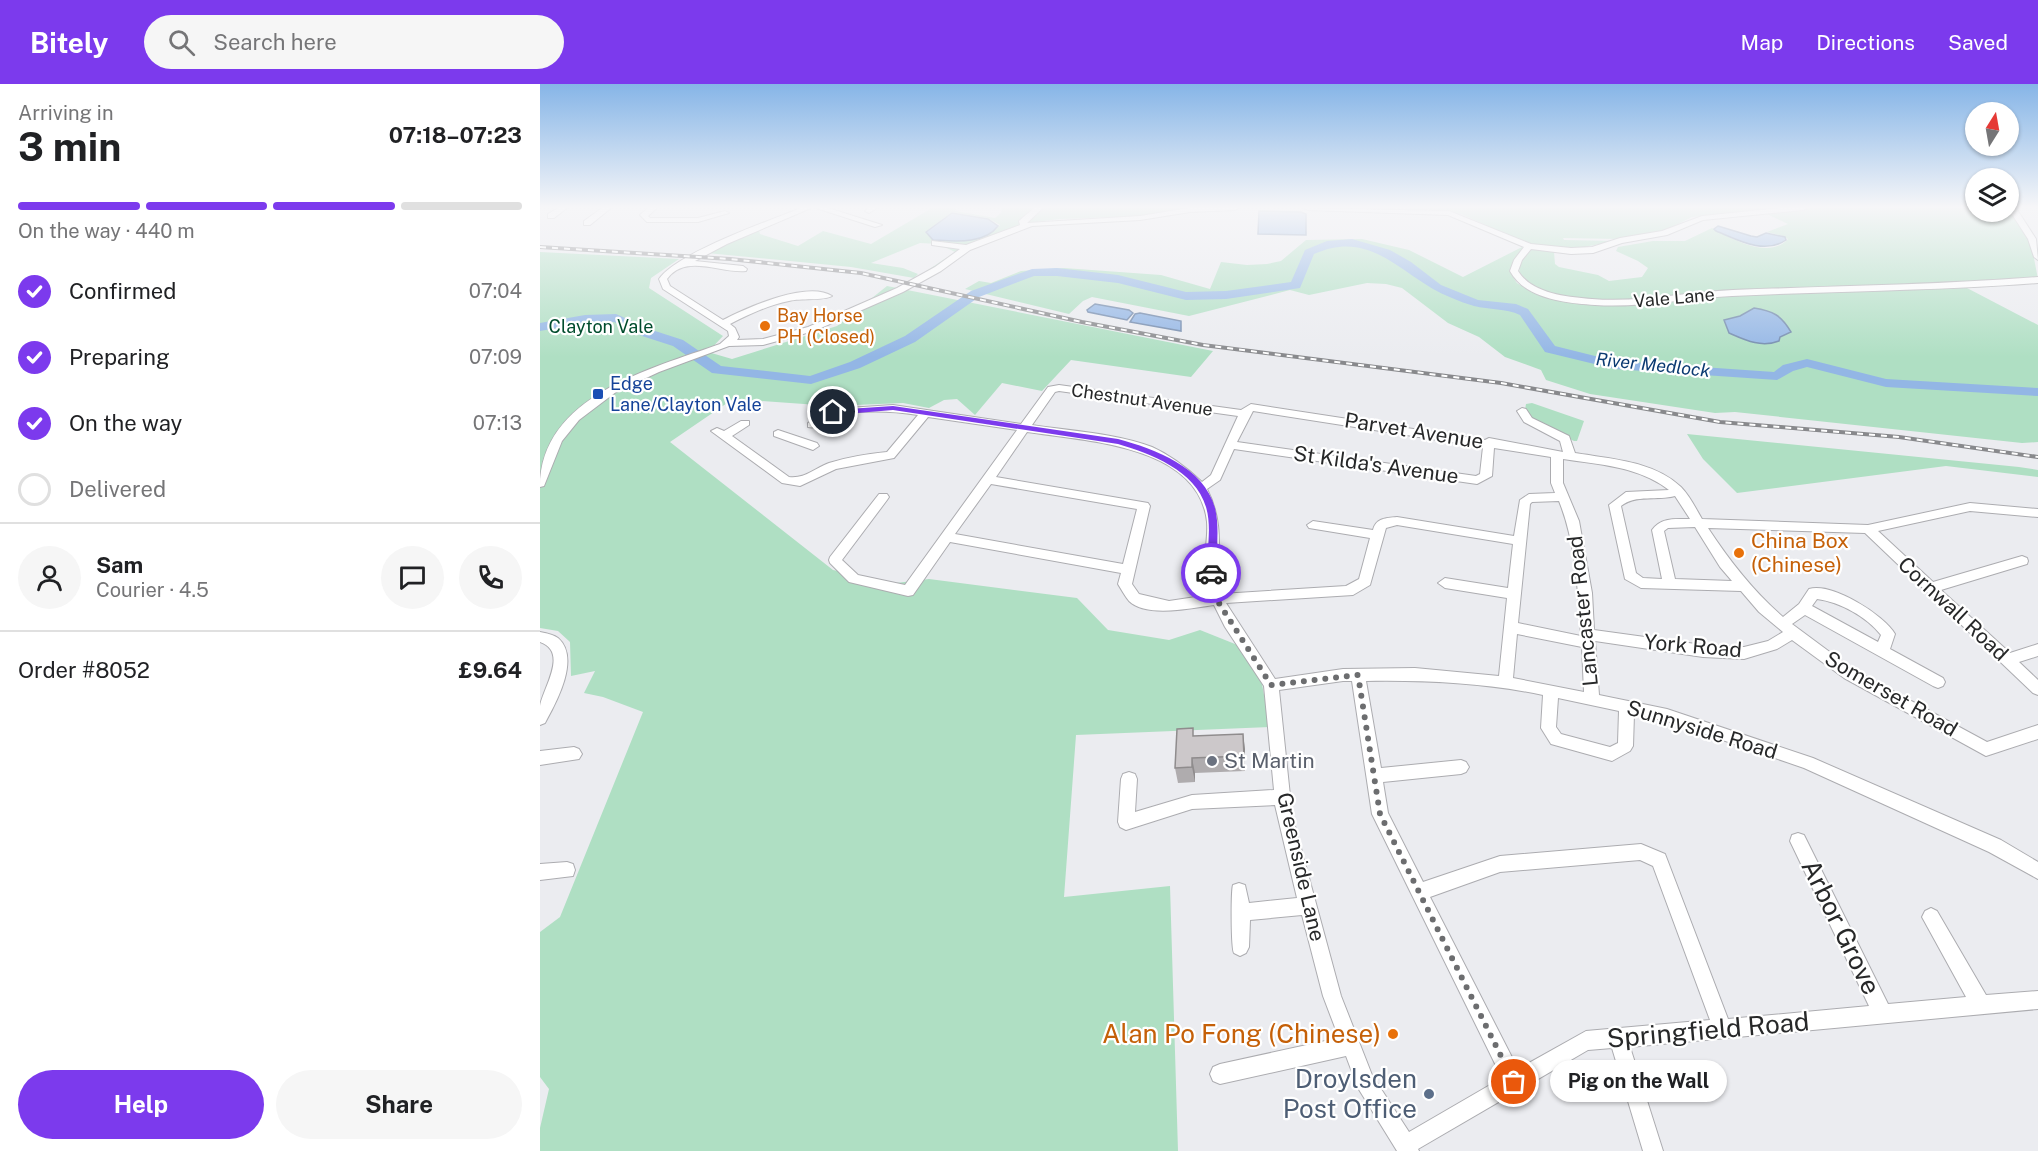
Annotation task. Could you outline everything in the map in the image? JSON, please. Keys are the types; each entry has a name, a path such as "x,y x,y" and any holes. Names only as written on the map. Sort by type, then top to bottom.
{"street":[{"path":"540,483 558,438 592,404 620,385 684,359 708,352 728,343 734,337 734,333 723,324 672,293 664,283 663,279 668,272 692,258"},
{"path":"728,343 763,342 811,329 900,290 938,269 953,258"},
{"name":"Vale Lane","path":"1520,258 1514,271 1522,284 1553,296 1596,302 1623,303 1730,293 1907,289 2038,280"},
{"path":"683,262 743,268"},
{"path":"723,324 749,311 802,296 827,296"},
{"name":"Chestnut Avenue","path":"1024,427 1055,388 1244,414"},
{"name":"Parvet Avenue","path":"1244,414 1248,408 1258,407 1564,454"},
{"name":"Greenside Lane","path":"812,425 833,412 893,408 1024,427 1134,445 1181,469 1201,488 1210,506 1213,524 1211,586 1217,600 1271,685 1284,815 1332,996 1365,1082 1407,1148"},
{"path":"1522,411 1528,420 1565,439 1564,454"},
{"path":"745,423 721,433 786,480 800,482 832,466 890,455 925,413"},
{"path":"1201,488 1216,477 1244,414"},
{"path":"883,497 835,560 854,579 908,591 1024,427"},
{"path":"778,434 813,446"},
{"name":"St Kilda's Avenue","path":"1231,445 1477,480 1486,476 1489,442"},
{"name":"Somerset Road","path":"1564,454 1632,466 1661,478 1678,491 1725,564 1744,586 1788,628 1849,674 1986,749 2038,732"},
{"name":"Lancaster Road","path":"1564,454 1557,483 1573,521 1585,592 1592,700"},
{"path":"987,479 1144,506 1125,584 1134,598 1143,602 1169,606 1240,596 1348,591 1357,588 1366,578 1383,524 1397,521 1520,541"},
{"path":"1678,491 1665,495 1626,496 1615,505 1630,576 1641,583 1744,586"},
{"path":"1505,683 1524,503 1529,498 1564,497"},
{"path":"1670,584 1658,530 1665,524 1699,523 1868,529 1970,507 2038,513"},
{"path":"1313,525 1378,535"},
{"name":"Cornwall Road","path":"1868,529 2038,689"},
{"path":"946,537 1128,570"},
{"path":"1931,588 2022,561"},
{"path":"1445,583 1515,594"},
{"name":"York Road","path":"1511,627 1589,639 1744,653 1772,645 1814,593 1826,594 1882,623 1888,633 1882,651"},
{"path":"1804,608 1938,682"},
{"path":"540,637 558,645 563,658 549,703 540,719"},
{"path":"2007,660 2038,651"},
{"name":"Sunnyside Road","path":"1271,685 1358,675 1415,674 1505,683 1667,715 1808,763 1995,846 2038,871"},
{"path":"1358,675 1380,814 1514,1082"},
{"path":"1551,691 1548,728 1556,739 1612,754 1625,746 1627,707"},
{"path":"540,758 574,754"},
{"path":"1374,776 1461,768"},
{"path":"1129,780 1126,822 1192,802 1282,797"},
{"name":"Arbor Grove","path":"1798,841 1883,1014"},
{"path":"1419,892 1500,864 1641,852 1659,860 1722,1028"},
{"path":"540,872 567,870"},
{"path":"1239,891 1242,912 1240,947"},
{"path":"1242,912 1308,906"},
{"path":"1931,917 1981,1005"},
{"name":"Springfield Road","path":"1407,1148 1586,1041 2038,1000"},
{"path":"1618,1038 1653,1151"},
{"path":"1220,1074 1351,1045"}],"green space":[{"name":"Clayton Vale","path":"540,258 679,259 651,278 649,288 723,336 708,352 732,359 837,326 887,286 1213,351 1191,377 1071,360 1042,391 1002,383 975,415 957,399 944,400 929,408 903,403 832,406 733,399 670,442 833,570 896,583 929,579 1077,598 1108,630 1169,640 1200,630 1240,646 1262,684 1270,727 1076,735 1064,897 1170,886 1178,1151 540,1151 540,1128 549,1089 540,1077 540,932 560,917 643,712 603,697 584,693 595,671 571,676 570,642 558,631 540,628"},
{"path":"756,258 884,258 871,263 903,268 918,274 914,278 851,267"},
{"path":"946,258 953,258 920,278 916,278"},
{"path":"1285,258 1425,258 1463,277 1501,258 1516,258 1511,274 1517,283 1530,291 1552,298 1641,304 1731,296 1967,288 2038,325 2038,442 2022,443 1735,412 1715,413 1590,394 1546,380 1541,370 1505,357 1479,337 1448,323 1402,288 1386,284 1367,283 1309,295 1290,290 1189,316 1092,297 1083,301 1069,314 965,289 979,281 991,283 1021,271 1064,268 1161,275 1210,289 1221,262 1247,265 1281,261"},
{"path":"1522,258 1554,258 1555,264 1559,267 1598,275 1609,281 1642,277 1648,268 1631,258 2034,258 2038,279 1648,299 1647,294 1641,294 1640,300 1592,301 1559,296 1544,291 1530,284 1519,274"},
{"path":"1532,403 1584,421 1577,441 1531,420 1525,410 1526,404"},
{"path":"1687,434 2019,467 2038,470 2038,477 1946,466 1737,493 1703,459"}],"water":[{"path":"1095,304 1129,310 1133,313 1127,320 1088,312 1087,310"},
{"path":"1754,308 1776,315 1784,321 1791,332 1780,337 1779,341 1766,344 1729,333 1724,320 1740,316"},
{"path":"1135,314 1181,321 1181,331 1130,322"}],"building":[{"path":"1193,728 1193,736 1243,734 1244,756 1192,758 1192,767 1175,768 1177,729"}],"waterway":[{"name":"River Medlock","path":"540,327 585,319 616,318 647,333 678,343 717,370 811,380 855,365 910,339 975,294 1032,273 1057,272 1118,279 1186,296 1226,295 1296,285 1307,258"},
{"name":"River Medlock","path":"1396,258 1437,288 1476,303 1516,308 1524,312 1550,349 1615,365 1777,376 1788,368 1807,363 1886,383 2038,392"}],"railway":[{"path":"711,258 861,273 1082,322 1203,345 1501,383 1720,422 1899,437 2038,457"}],"way so far":[{"path":"1211,573 1211,586 1217,600 1271,685 1358,675 1380,814 1514,1082"}],"place":[{"name":"Bay Horse PH (Closed)","path":"765,326"},
{"name":"Edge Lane/Clayton Vale","path":"598,394"},
{"name":"China Box (Chinese)","path":"1739,553"},
{"name":"St Martin","path":"1212,761"},
{"name":"Alan Po Fong (Chinese)","path":"1393,1034"},
{"name":"Pig on the Wall","path":"1514,1082"},
{"name":"Droylsden Post Office","path":"1429,1094"}],"route":[{"path":"833,412 893,408 1118,442 1148,450 1181,469 1201,488 1210,506 1213,524 1211,573"}]}
